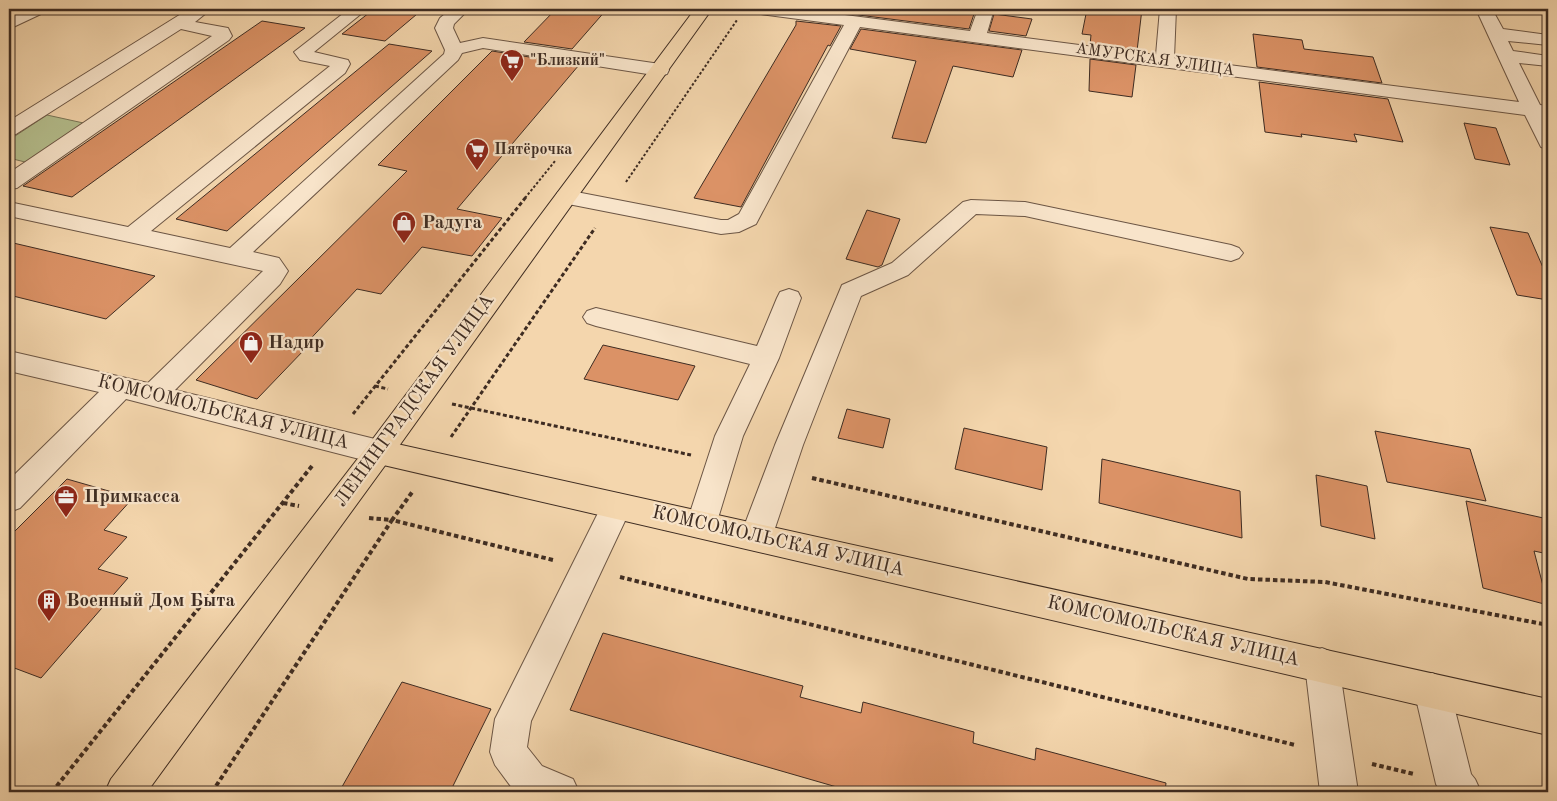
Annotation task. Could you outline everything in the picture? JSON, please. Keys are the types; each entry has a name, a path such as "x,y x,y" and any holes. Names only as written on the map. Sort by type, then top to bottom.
{"main road":[{"name":"ЛЕНИНГРАДСКАЯ УЛИЦА","path":"124,792 379,452 704,9"},
{"name":"КОМСОМОЛЬСКАЯ УЛИЦА","path":"379,452 1548,717"}],"street":[{"path":"9,24 37,9"},
{"path":"131,236 338,69 341,64 338,62 306,56 303,52 359,9"},
{"path":"235,256 452,56 454,50 444,28 446,22 461,9"},
{"name":"АМУРСКАЯ УЛИЦА","path":"761,9 799,11 1540,111"},
{"path":"977,36 986,9"},
{"path":"1165,61 1168,9"},
{"path":"1484,9 1507,56 1540,111 1548,143"},
{"path":"9,130 193,13"},
{"path":"9,183 223,36 222,32 191,27 186,24 193,13"},
{"path":"566,197 721,227 731,227 748,219 855,20"},
{"path":"1496,34 1548,40"},
{"path":"454,50 483,43 660,70"},
{"path":"1507,56 1548,61"},
{"path":"756,538 780,470 851,291 900,269 971,207 1025,209 1231,253"},
{"path":"9,209 271,264 276,271 271,278 153,395"},
{"path":"701,525 729,436 766,358 789,298"},
{"path":"596,317 766,358"},
{"name":"КОМСОМОЛЬСКАЯ УЛИЦА","path":"9,362 121,387 379,452"},
{"path":"9,499 121,387"},
{"path":"560,792 529,780 508,752 512,719 617,506"},
{"path":"1322,665 1339,792"},
{"path":"1432,690 1458,788"}],"path":[{"path":"212,792 392,520 739,17"},
{"path":"52,792 558,157"},
{"path":"471,408 721,461"},
{"path":"780,470 1248,580 1325,582 1548,625"},
{"path":"392,520 1333,754 1458,788"}],"green space":[{"path":"47,115 88,124 29,163 9,158 9,140"}],"building":[{"path":"374,9 423,9 385,41 342,34"},
{"path":"556,9 607,9 572,49 524,42"},
{"path":"811,9 955,9 975,11 969,29"},
{"path":"1087,9 1142,9 1137,51 1090,45 1091,35 1082,34"},
{"path":"994,14 1032,19 1026,36 989,31"},
{"path":"262,21 305,28 72,197 23,186"},
{"path":"796,21 841,26 830,46 828,45 741,207 694,198 796,25"},
{"path":"861,29 1022,50 1013,77 953,66 926,143 892,138 916,61 850,49"},
{"path":"1253,34 1302,40 1304,49 1373,57 1382,83 1257,67"},
{"path":"389,44 432,51 227,231 176,219"},
{"path":"492,51 579,65 457,209 502,218 472,256 422,247 381,294 357,289 302,348 305,349 257,399 196,380 407,171 378,165"},
{"path":"1090,59 1136,65 1132,97 1089,91"},
{"path":"1259,82 1388,99 1403,142 1354,134 1357,142 1301,134 1302,137 1265,132"},
{"path":"1464,123 1496,128 1510,165 1475,159"},
{"path":"867,210 900,219 882,265 878,267 846,259"},
{"path":"1490,227 1528,233 1548,279 1548,300 1517,295"},
{"path":"9,242 155,276 106,319 9,295"},
{"path":"603,345 695,366 678,400 584,379"},
{"path":"847,409 890,419 883,448 838,438"},
{"path":"964,428 1047,447 1042,490 955,469"},
{"path":"1375,431 1470,449 1486,501 1387,482"},
{"path":"1102,459 1240,491 1242,538 1099,503"},
{"path":"1316,475 1367,486 1375,539 1321,526"},
{"name":"Военный Дом Быта","path":"67,479 133,498 104,530 127,537 98,569 128,578 41,678 9,666 9,537"},
{"path":"1466,501 1548,519 1548,554 1534,551 1548,605 1483,588"},
{"path":"603,633 803,686 800,697 861,713 863,702 974,732 973,743 1035,760 1036,748 1166,783 1165,792 854,792 570,710"},
{"path":"402,682 491,709 450,792 339,792"}],"place":[{"name":"\"Близкий\"","path":"512,82"},
{"name":"Пятёрочка","path":"477,171"},
{"name":"Радуга","path":"404,244"},
{"name":"Надир","path":"251,364"},
{"name":"Примкасса","path":"66,518"},
{"name":"Военный Дом Быта","path":"49,622"}]}
